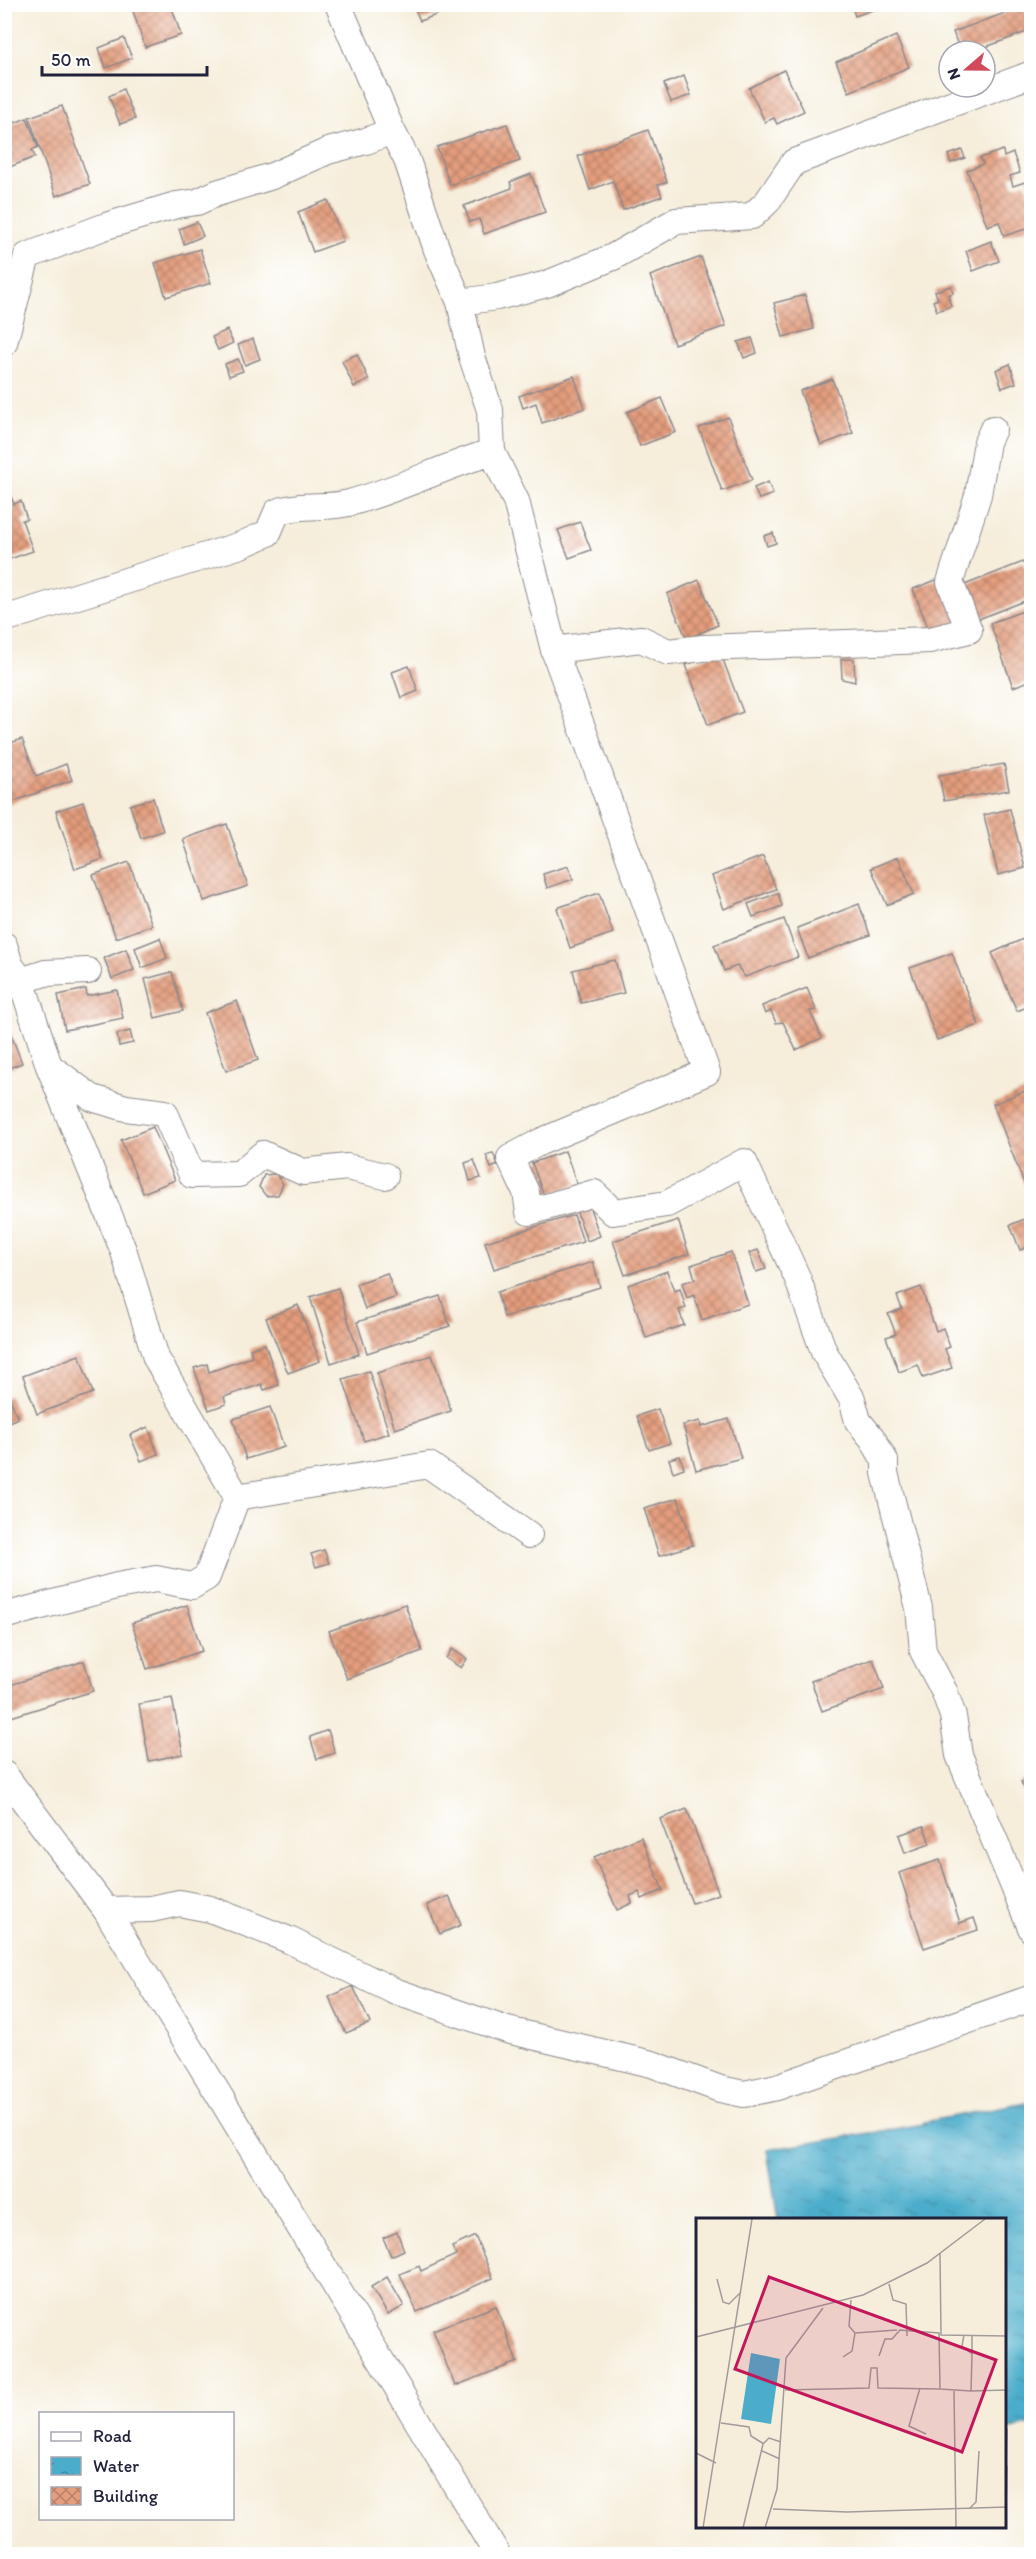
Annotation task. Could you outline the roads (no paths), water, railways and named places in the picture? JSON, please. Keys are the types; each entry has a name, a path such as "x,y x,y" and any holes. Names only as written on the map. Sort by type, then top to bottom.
{"street":[{"path":"338,4 392,131 407,160 437,250 460,302 472,357 490,410 492,452 516,501 554,650 707,1072 540,1142 510,1158 526,1192 529,1212 594,1193 613,1212 667,1204 744,1162 797,1277 824,1352 852,1399 858,1421 872,1437 885,1461 885,1473 919,1608 923,1651 945,1693 953,1716 963,1764 1032,1930"},
{"path":"460,302 497,297 547,284 613,257 676,220 752,216 767,202 794,162 1032,74"},
{"path":"4,261 154,211 197,202 217,193 272,176 328,151 392,131"},
{"path":"4,343 27,256 41,249"},
{"path":"554,650 641,639 668,652 703,648 930,640 969,630 950,582 978,495 987,442 993,429"},
{"path":"4,619 241,545 268,533 277,512 291,506 348,503 454,463 492,452"},
{"path":"4,945 13,983 124,1252 156,1358 237,1497"},
{"path":"13,983 45,973 88,971"},
{"path":"49,1066 92,1098 126,1108 165,1113 192,1175 239,1174 263,1154 303,1172 347,1167 385,1176"},
{"path":"237,1497 429,1465 529,1535"},
{"path":"4,1616 117,1586 156,1579 192,1586 207,1577 237,1497"},
{"path":"4,1774 106,1910 497,2554"},
{"path":"106,1910 152,1909 179,1903 210,1909 289,1940 394,1991 507,2030 652,2064 720,2089 744,2094 777,2087 1032,1998"}],"water":[{"path":"1031,2101 1031,2425 1006,2430 1006,2218 778,2218 767,2150 924,2124 924,2122"}]}
